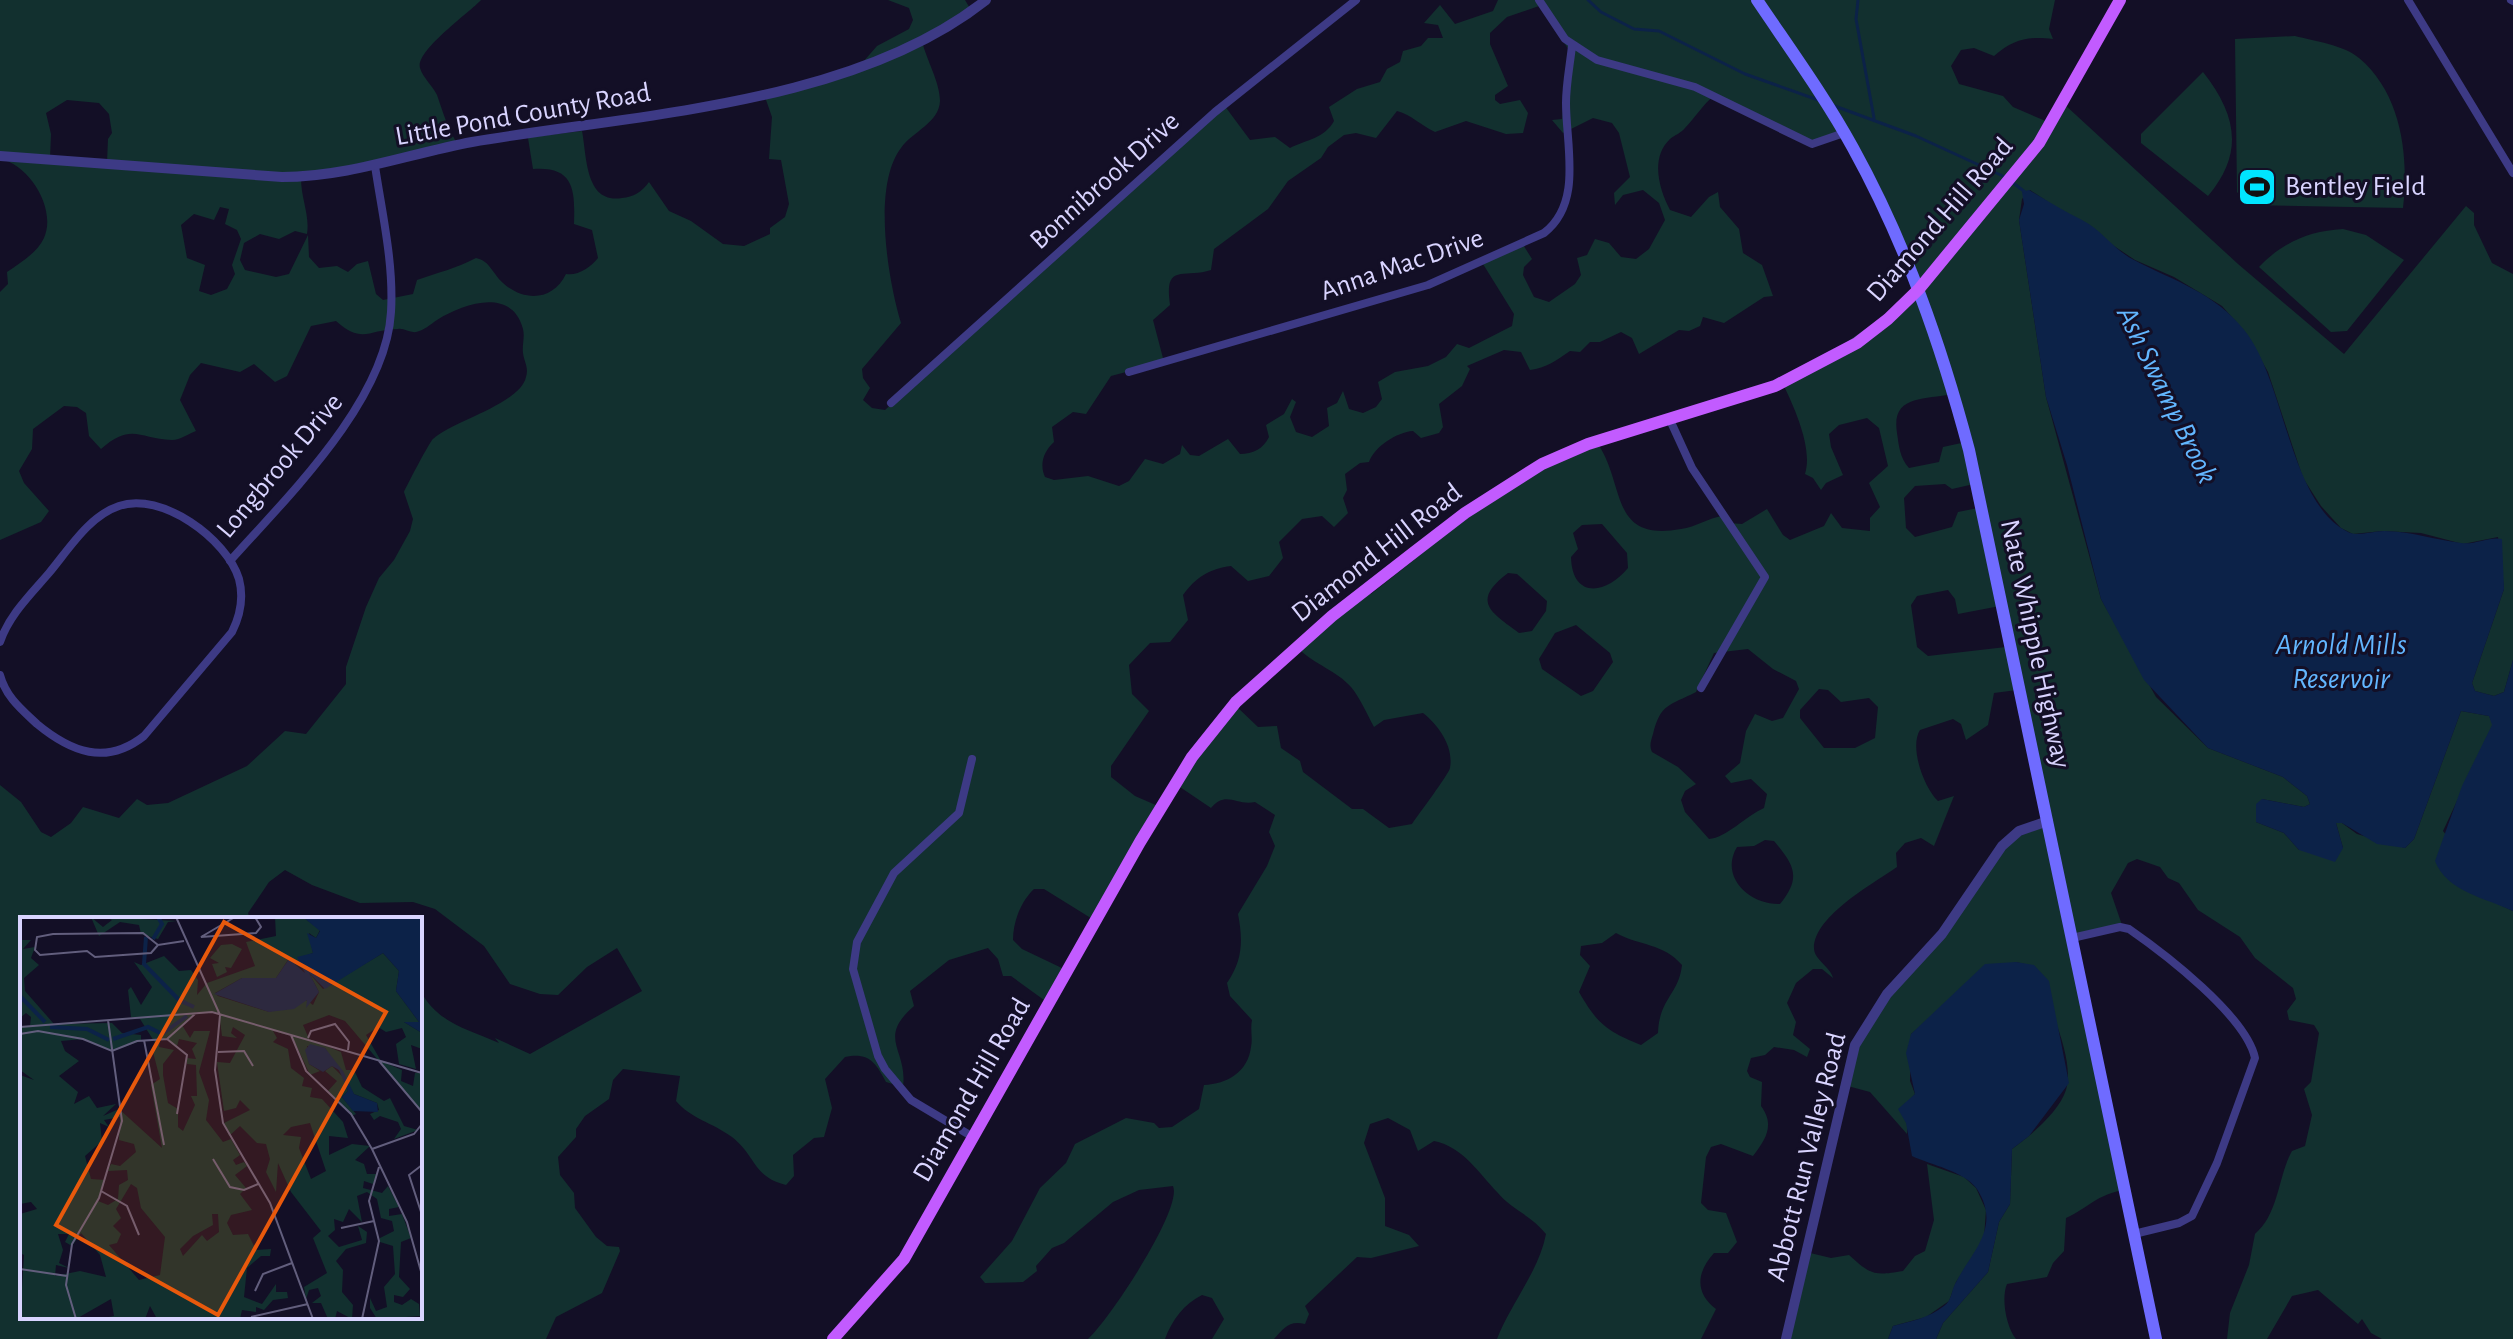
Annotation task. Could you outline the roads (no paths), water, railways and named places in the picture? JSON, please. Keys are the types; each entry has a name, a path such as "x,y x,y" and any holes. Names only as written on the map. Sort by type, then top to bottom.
{"main road":[{"name":"Nate Whipple Highway","path":"1757,0 1844,133 1898,238 1946,366 1969,450 2156,1339"},
{"name":"Diamond Hill Road","path":"833,1339 904,1259 1167,797 1199,748 1236,702 1332,616 1465,513 1565,453 1736,401 1817,365 1857,343 1919,289 2003,190 2050,127 2120,0"}],"street":[{"name":"Little Pond County Road","path":"0,156 282,177 327,175 472,142 665,114 792,87 917,43 986,0"},
{"name":"Bonnibrook Drive","path":"891,403 1215,112 1356,0"},
{"path":"1539,0 1557,30 1572,46 1609,65 1695,87 1812,144 1844,133"},
{"path":"2408,0 2513,173"},
{"name":"Anna Mac Drive","path":"1129,372 1428,285 1544,233 1558,220 1568,197 1566,99 1572,46"},
{"name":"Longbrook Drive","path":"230,561 343,428 373,382 388,333 392,298 375,166"},
{"path":"1670,420 1692,468 1765,577 1701,688"},
{"path":"0,642 15,614 88,527 115,507 136,502 167,507 216,545 230,561 241,591 240,612 232,632 144,736 126,748 96,754 66,746 13,701 0,675"},
{"path":"972,759 959,813 894,873 857,942 853,969 885,1069 911,1100 973,1137"},
{"name":"Abbott Run Valley Road","path":"1786,1339 1859,1037 1887,994 1955,917 2002,846 2019,831 2048,821"},
{"path":"2072,938 2120,927 2129,929 2234,1017 2251,1043 2255,1058 2217,1163 2192,1216 2134,1234"}],"water":[{"name":"Arnold Mills Reservoir","path":"2029,190 2089,224 2127,256 2207,297 2233,318 2259,353 2300,469 2313,496 2328,517 2348,532 2394,531 2466,543 2502,539 2504,589 2472,683 2475,691 2494,696 2504,692 2513,660 2513,911 2458,887 2448,880 2435,861 2462,786 2492,725 2489,716 2461,711 2414,839 2405,848 2377,844 2342,823 2336,823 2343,848 2335,862 2299,850 2284,833 2256,822 2256,804 2262,799 2304,807 2310,804 2307,796 2283,777 2208,748 2144,680 2101,599 2046,397 2019,220 2024,204 2022,192"},
{"path":"2016,962 2034,965 2049,981 2069,1083 2029,1136 2012,1149 2010,1204 1999,1222 1988,1272 1943,1323 1936,1339 1888,1339 1893,1326 1926,1316 1947,1304 1981,1239 1986,1216 1984,1203 1971,1183 1956,1173 1912,1156 1906,1123 1898,1109 1915,1094 1906,1053 1911,1034 1985,964"}],"waterway":[{"name":"Ash Swamp Brook","path":"1588,0 1601,12 1634,29 1659,31 1745,74 1821,101"},
{"path":"1858,0 1856,19 1874,118"},
{"name":"Ash Swamp Brook","path":"1832,105 1916,136 2005,177"},
{"name":"Ash Swamp Brook","path":"2012,182 2025,192"}],"place":[{"name":"Bentley Field","path":"2257,187"}]}
